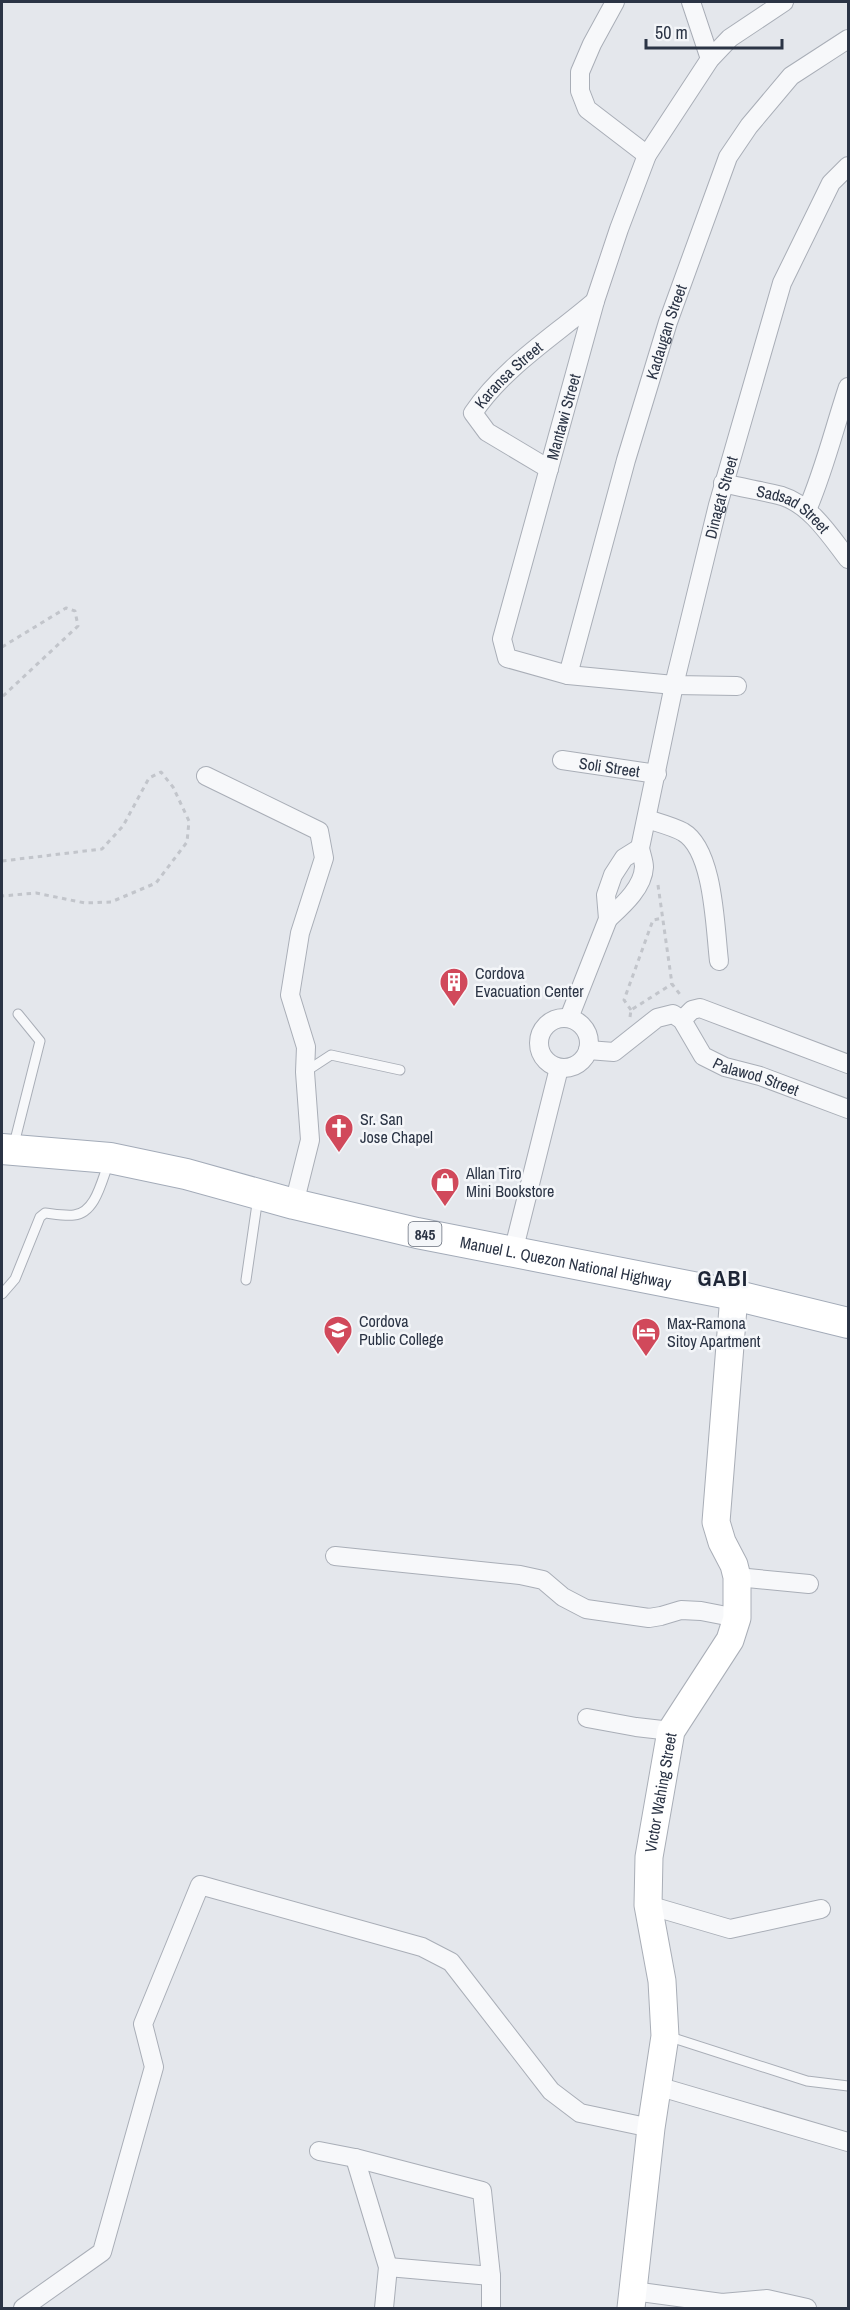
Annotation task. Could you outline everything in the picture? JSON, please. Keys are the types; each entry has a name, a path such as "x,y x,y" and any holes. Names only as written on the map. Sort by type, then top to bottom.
{"main road":[{"name":"Manuel L. Quezon National Highway","path":"7,1149 110,1158 186,1174 294,1204 417,1233 734,1295 849,1323"}],"street":[{"path":"615,2 580,72 580,91 587,110 647,155"},
{"path":"691,2 710,58"},
{"name":"Mantawi Street","path":"737,686 674,685 568,675 507,658 502,639 595,301 647,155 710,58 730,38 775,4"},
{"name":"Kadaugan Street","path":"568,675 627,460 668,322 728,157 749,126 791,76 849,39"},
{"name":"Dinagat Street","path":"608,919 625,904 644,868 640,848 674,685 723,483 782,283 831,183 849,166"},
{"name":"Karansa Street","path":"549,469 487,432 473,413 485,394 510,370 595,301"},
{"path":"807,510 820,480 849,387"},
{"name":"Sadsad Street","path":"723,483 784,497 807,510 849,559"},
{"name":"Soli Street","path":"562,760 657,774"},
{"path":"206,776 320,831 324,858 300,933 290,995 306,1047 305,1072 310,1140 294,1204"},
{"path":"647,819 684,833 696,845 705,864 719,961"},
{"name":"Dinagat Street","path":"569,1018 608,919 606,895 616,868 624,858 640,848"},
{"path":"588,1050 614,1052 657,1018 673,1014 687,1015 700,1008 849,1064"},
{"name":"Palawod Street","path":"687,1015 703,1056 724,1067 760,1076 849,1109"},
{"path":"569,1018 581,1025 587,1032 588,1050 579,1063 568,1069 559,1068 548,1063 542,1056 538,1038 547,1023 555,1019 569,1018"},
{"path":"513,1252 559,1068"},
{"name":"Victor Wahing Street","path":"632,2300 651,2128 664,2036 662,1982 648,1905 649,1857 671,1731 730,1640 737,1618 737,1576 716,1522 734,1295"},
{"path":"335,1556 520,1575 543,1580 563,1597 586,1609 649,1618 681,1610 701,1611 737,1618"},
{"path":"737,1576 809,1584"},
{"path":"587,1718 671,1731"},
{"path":"23,2308 102,2252 154,2067 143,2024 200,1885 422,1947 451,1962 551,2091 580,2113 651,2128"},
{"path":"648,1905 730,1929 821,1909"},
{"path":"657,2086 849,2142"},
{"path":"320,2151 482,2191 491,2308"},
{"path":"355,2158 388,2267 384,2308"},
{"path":"388,2267 490,2276"},
{"path":"632,2300 722,2303 767,2299 807,2308"}],"lane":[{"path":"7,1149 40,1041 18,1014"},
{"path":"305,1072 331,1055 400,1070"},
{"path":"2,1294 15,1279 40,1217 45,1213 73,1215 83,1213 93,1203 110,1158"},
{"path":"246,1280 259,1195"},
{"path":"664,2036 807,2081 849,2086"}],"path":[{"path":"2,648 66,608 75,611 78,626 2,697"},
{"path":"2,861 102,849 123,826 149,778 161,772 173,787 189,821 187,842 156,883 111,902 85,903 36,893 2,896"},
{"path":"658,878 672,984 687,1015"},
{"path":"631,1010 624,1000 653,920 663,918"}],"place":[{"name":"Cordova Evacuation Center","path":"454,1008"},
{"name":"Sr. San Jose Chapel","path":"339,1154"},
{"name":"Allan Tiro Mini Bookstore","path":"445,1208"},
{"name":"Cordova Public College","path":"338,1356"},
{"name":"Max-Ramona Sitoy Apartment","path":"646,1358"}],"district":[{"name":"GABI","path":"723,1278"}]}
